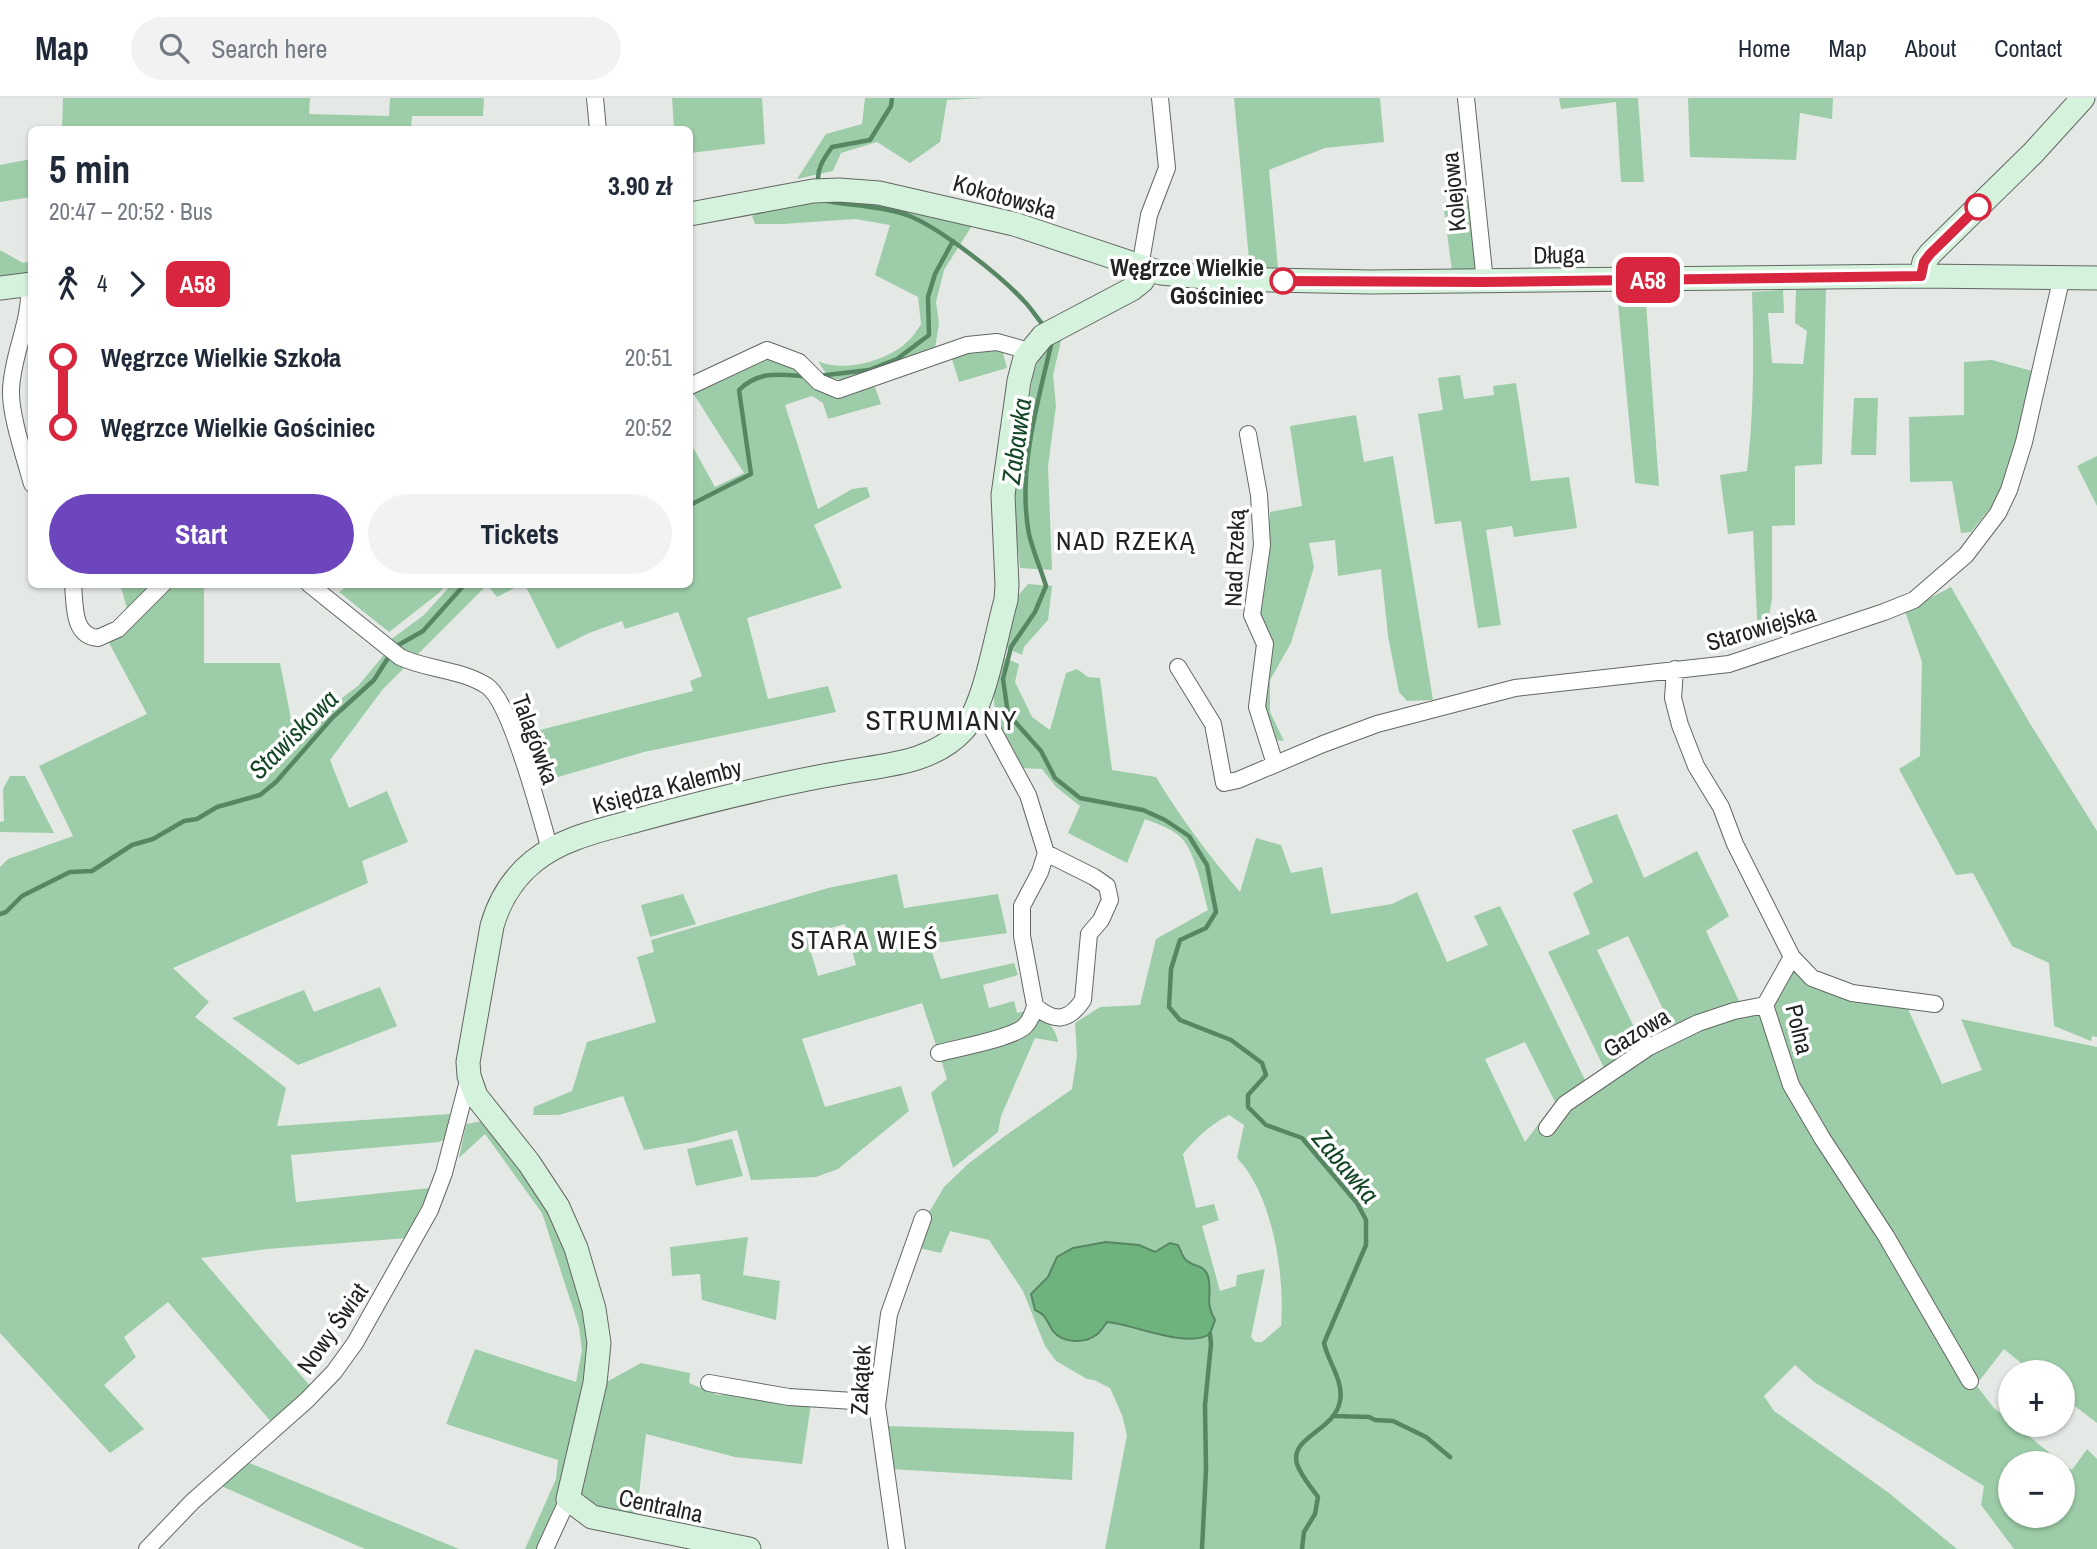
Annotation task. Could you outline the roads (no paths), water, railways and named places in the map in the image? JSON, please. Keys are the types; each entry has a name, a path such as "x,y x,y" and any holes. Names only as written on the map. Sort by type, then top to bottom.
{"street":[{"path":"595,98 598,126"},
{"path":"693,385 767,350 799,362 819,382 838,390 967,345 998,342 1029,351 1043,336 1138,285 1144,268 1149,215 1167,168 1160,98"},
{"name":"Kolejowa","path":"1466,98 1485,282"},
{"path":"1921,276 1924,262 1930,254 2033,153 2083,98"},
{"name":"Kokotowska","path":"693,213 801,192 836,190 879,193 1014,224 1144,268"},
{"name":"Długa","path":"1144,268 1193,277 1255,280 1485,282 1921,276 2097,278"},
{"name":"Starowiejska","path":"1178,667 1213,724 1223,783 1238,780 1377,724 1515,688 1728,664 1914,600 1966,555 1998,513 2015,477 2062,276"},
{"path":"0,288 28,284"},
{"path":"28,307 11,391 28,466"},
{"name":"Księdza Kalemby","path":"469,1076 468,1062 497,908 522,873 550,850 577,837 738,794 920,757 954,739 976,712 1006,600 1003,495 1019,381 1029,351"},
{"name":"Nad Rzeką","path":"1248,434 1259,495 1262,545 1252,615 1265,644 1257,708 1275,764"},
{"path":"74,588 79,628 85,634 98,638 118,628 159,588"},
{"name":"Talagówka","path":"314,588 393,652 413,663 480,682 494,692 510,721 550,850"},
{"path":"1675,669 1673,698 1696,766 1721,807 1735,844 1792,957 1812,978 1852,993 1935,1004"},
{"path":"939,1053 1013,1033 1024,1027 1035,1006 1022,936 1022,906 1040,872 1045,853 1028,795 989,723 976,712"},
{"path":"1035,1006 1044,1014 1057,1019 1072,1014 1083,1000 1089,934 1101,920 1110,900 1107,886 1045,853"},
{"name":"Polna","path":"1792,957 1765,1005 1791,1085 1885,1236 1970,1381"},
{"name":"Gazowa","path":"1547,1128 1565,1104 1649,1047 1698,1023 1734,1011 1765,1005"},
{"path":"469,1076 476,1096 529,1163 558,1207 576,1248 594,1309 598,1342 595,1383 568,1499 545,1549"},
{"name":"Nowy Świat","path":"147,1549 192,1502 314,1393 334,1372 355,1343 430,1210 444,1173 469,1076"},
{"name":"Zakątek","path":"897,1549 877,1406 889,1314 923,1218"},
{"path":"709,1383 789,1397 854,1401 877,1406"},
{"name":"Centralna","path":"568,1499 592,1517 749,1549"}],"waterway":[{"name":"Zabawka","path":"819,185 819,170 832,147 870,140 891,106 892,98"},
{"name":"Zabawka","path":"827,201 887,210 920,221 952,241 1000,278 1027,304 1044,326"},
{"name":"Stawiskowa","path":"818,376 869,370 897,359 929,335 928,297 935,274 953,241"},
{"name":"Zabawka","path":"1052,341 1035,412 1026,486 1029,534 1046,586 1035,612 1011,647 1003,679 1008,714 1041,751 1055,778 1080,798 1143,810 1165,820 1189,836 1207,865 1216,912 1206,928 1180,940 1171,969 1169,1007 1180,1020 1231,1040 1262,1063 1266,1075 1248,1095 1248,1107 1266,1125 1302,1138 1357,1203 1366,1220 1366,1245 1324,1343 1340,1386 1340,1401 1330,1420 1306,1440 1296,1455 1301,1473 1318,1497 1315,1514 1304,1532 1302,1549"},
{"name":"Stawiskowa","path":"693,503 751,474 739,390 754,379 762,377 806,376"},
{"name":"Stawiskowa","path":"0,914 6,912 22,896 70,872 92,871 132,845 153,839 184,821 197,819 217,807 260,795 276,782 332,718 374,680 395,647 423,631 461,588"},
{"path":"1202,1549 1206,1470 1205,1405 1210,1334"},
{"path":"1335,1416 1393,1421 1426,1437 1450,1457"}],"place":[{"name":"Węgrzce Wielkie Gościniec","path":"1283,281"}],"district":[{"name":"NAD RZEKĄ","path":"1126,540"},
{"name":"STRUMIANY","path":"942,720"},
{"name":"STARA WIEŚ","path":"865,939"}]}
